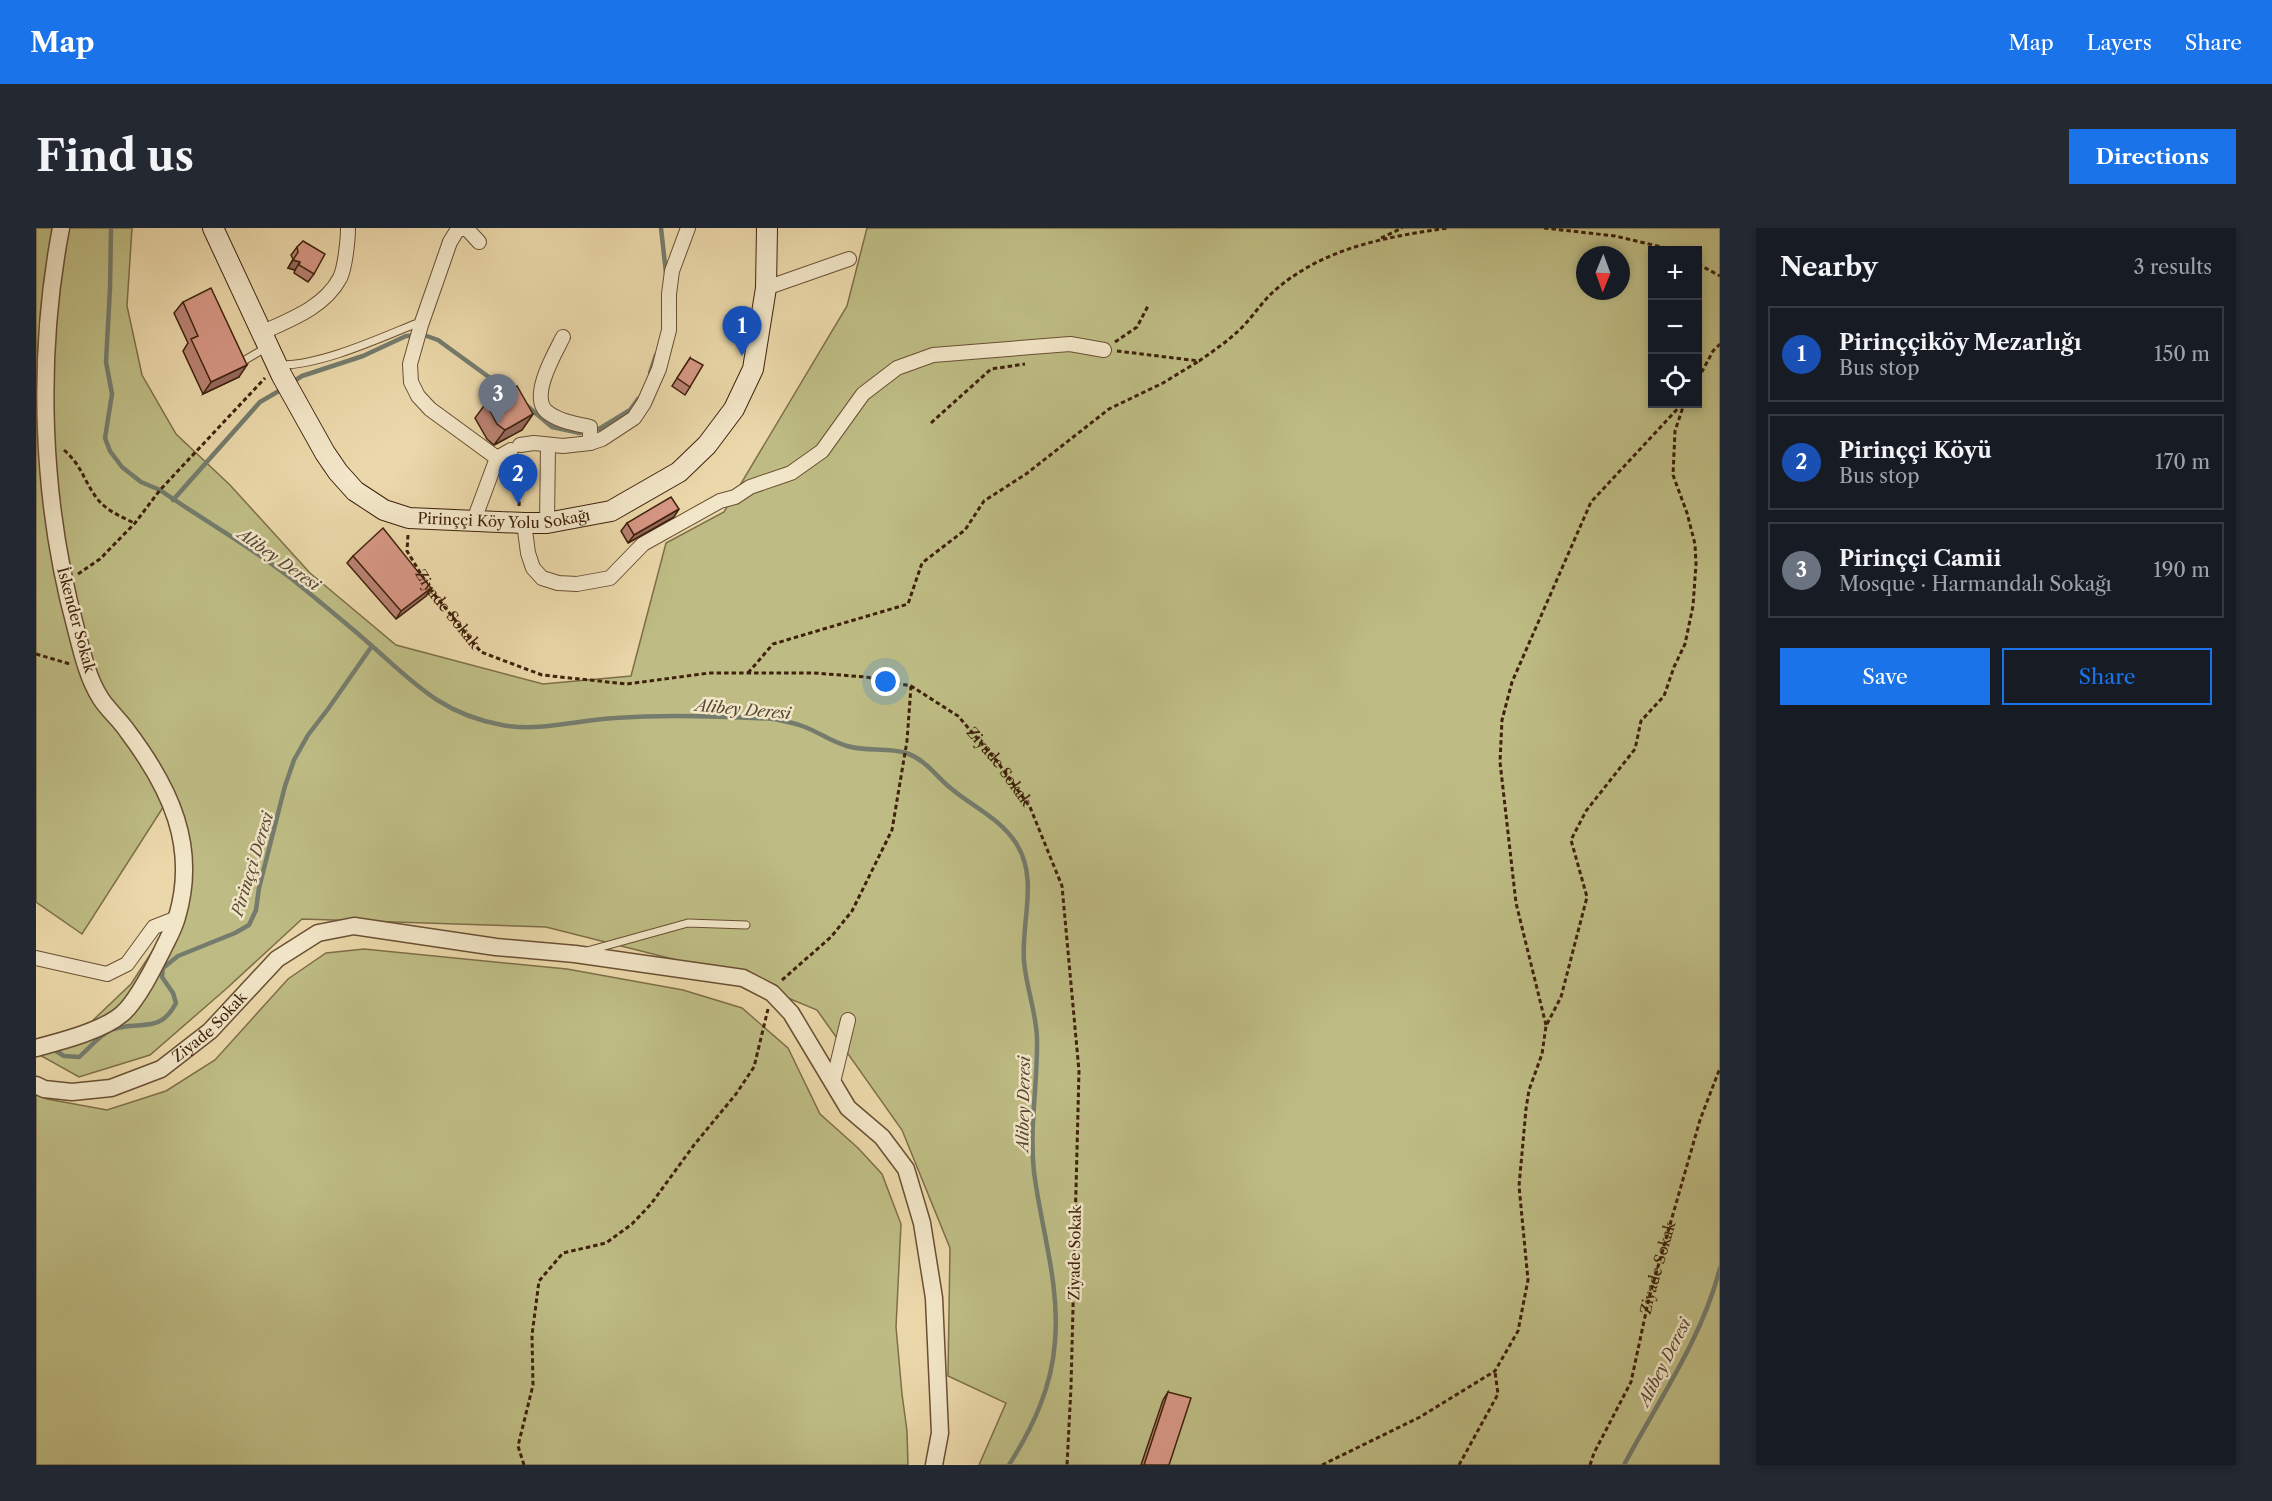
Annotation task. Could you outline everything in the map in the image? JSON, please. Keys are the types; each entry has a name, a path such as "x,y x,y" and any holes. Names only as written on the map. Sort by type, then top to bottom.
{"main road":[{"name":"Pirinççi Köy Yolu Sokağı","path":"213,228 279,370 325,453 349,484 384,510 409,518 521,523 547,523 611,511 680,472 707,445 734,409 753,369 766,288 767,228"}],"street":[{"name":"İskender Sokak","path":"36,1048 62,1041 110,1022 130,1006 159,957 177,918 184,880 183,837 170,802 158,776 100,698 86,667 65,582 50,498 43,412 47,310 61,228"},
{"path":"264,340 325,297 340,277 348,228"},
{"path":"474,520 497,458 534,442 563,446 590,443 602,439 634,418 644,403 659,369 669,330 669,294 672,271 688,228"},
{"path":"479,242 466,229 458,229 450,242 415,346 410,364 411,382 418,396 430,409 497,458"},
{"path":"766,288 849,259"},
{"path":"563,338 546,369 541,400 544,410 554,417 590,427 590,443"},
{"path":"521,523 532,567 542,578 558,583 577,584 610,578 643,544 720,501 735,497 750,487 791,473 822,451 863,394 897,368 933,355 1070,344 1104,350"},
{"path":"547,523 548,445"},
{"path":"36,958 107,974 127,964 154,927 177,918"},
{"name":"Ziyade Sokak","path":"36,1085 72,1092 111,1088 161,1069 210,1031 277,959 318,933 354,926 496,947 575,954 743,978 772,993 792,1013 848,1108 882,1137 906,1169 922,1223 934,1298 940,1433 934,1465"},
{"path":"832,1082 848,1020"}],"lane":[{"path":"279,370 358,347 415,324 421,325"},
{"path":"240,363 264,340"},
{"path":"575,954 688,923 746,926"}],"path":[{"path":"1374,242 1402,228"},
{"path":"748,673 772,644 908,604 922,563 965,530 984,501 1026,474 1109,409 1163,383 1199,361 1237,332 1273,292 1308,266 1346,248 1448,228"},
{"path":"1544,228 1615,236 1657,246"},
{"path":"1702,266 1720,276"},
{"path":"1104,350 1137,327 1149,304"},
{"path":"1702,372 1713,351 1720,344"},
{"path":"1104,350 1199,361"},
{"path":"932,423 991,369 1035,362"},
{"path":"65,582 100,560 135,523 172,477 279,370"},
{"path":"1546,1026 1516,903 1500,762 1502,720 1512,682 1591,502 1679,408"},
{"path":"1322,1465 1420,1417 1495,1371 1518,1331 1528,1280 1519,1186 1522,1136 1529,1090 1542,1054 1546,1026 1561,997 1587,897 1574,859 1571,840 1586,811 1635,749 1641,721 1664,696 1685,644 1693,606 1695,544 1688,513 1673,475 1675,431 1682,408"},
{"path":"45,433 77,461 96,498 112,513 135,523"},
{"path":"516,449 522,459 521,523"},
{"name":"Ziyade Sokak","path":"409,518 407,551 430,589 481,652 542,675 627,684 709,674 748,673 866,677 911,686 958,716 996,760 1030,807 1062,886 1079,1071 1067,1465"},
{"path":"36,654 86,667"},
{"path":"524,1465 518,1446 533,1385 532,1335 539,1281 563,1252 606,1243 632,1224 651,1204 694,1145 736,1094 754,1067 772,993 785,977 831,937 852,911 892,830 907,741 911,686"},
{"name":"Ziyade Sokak","path":"1590,1465 1631,1382 1649,1298 1700,1120 1720,1068"},
{"path":"1459,1465 1498,1394 1495,1371"}],"shaded area":[{"path":"36,228 132,228 127,306 142,375 176,434 230,485 310,573 396,645 543,684 631,676 666,543 724,512 847,306 867,228 1720,228 1720,1465 979,1465 1006,1403 948,1376 950,1248 902,1130 817,1010 728,973 546,927 302,919 150,1055 79,1077 36,1053 36,1039 88,1025 131,984 172,921 182,852 169,798 82,934 36,902"},
{"path":"364,949 567,969 683,990 742,1008 788,1048 820,1114 858,1148 882,1174 901,1224 896,1327 907,1431 908,1465 36,1465 36,1094 47,1099 107,1110 166,1091 215,1060 288,979 326,953"}],"building":[{"path":"303,241 325,254 314,274 299,265 300,262 293,260 298,252 297,247"},
{"path":"211,288 247,365 211,382 191,339 198,336 183,302"},
{"path":"690,358 703,365 690,387 677,378"},
{"path":"517,386 533,414 505,430 497,424 486,403"},
{"path":"671,497 679,509 634,535 627,523"},
{"path":"383,528 431,588 401,611 353,556"},
{"path":"1168,1392 1191,1398 1169,1465 1144,1465"}],"waterway":[{"name":"Alibey Deresi","path":"111,228 106,362 112,394 105,438 110,451 122,467 141,482 160,490 260,555 292,579 431,696 462,713 481,720 516,727 615,718 675,716 774,719 793,723 847,746 899,751 913,756 953,790 994,820 1016,843 1027,871 1028,900 1024,961 1037,1038 1032,1138 1034,1172 1052,1277 1056,1320 1053,1358 1040,1406 1009,1465"},
{"path":"661,228 666,273"},
{"path":"291,383 302,376 363,356 406,336 424,335 438,340 512,394"},
{"path":"650,373 656,355"},
{"path":"173,500 260,402 284,388"},
{"path":"599,429 630,410 638,399"},
{"path":"526,405 552,427 580,433"},
{"name":"Pirinççi Deresi","path":"53,1049 64,1056 79,1057 111,1030 147,1025 162,1020 176,1003 173,993 162,977 163,968 178,956 249,925 256,910 259,888 285,786 294,760 308,735 372,646"},
{"name":"Alibey Deresi","path":"1624,1465 1691,1345 1720,1268"}],"place":[{"name":"Pirinççiköy Mezarlığı","path":"742,356"},
{"name":"Pirinççi Camii","path":"498,424"},
{"name":"Pirinççi Köyü","path":"518,504"}]}
